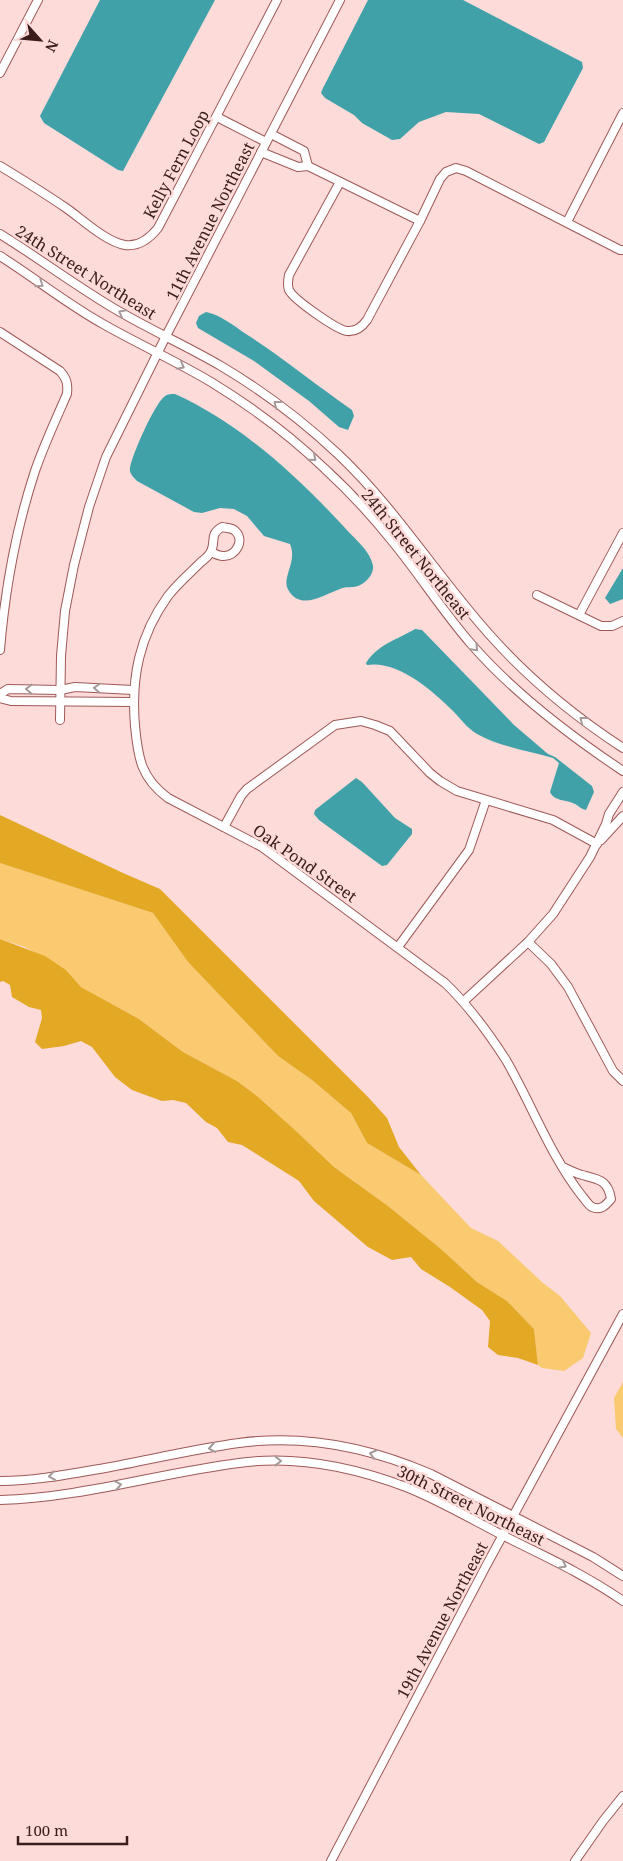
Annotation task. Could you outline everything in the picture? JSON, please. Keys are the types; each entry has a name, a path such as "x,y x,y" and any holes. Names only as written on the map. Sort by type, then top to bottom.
{"street":[{"path":"0,73 38,0"},
{"name":"Kelly Fern Loop","path":"0,166 27,182 110,239 127,245 146,240 158,228 277,0"},
{"name":"11th Avenue Northeast","path":"60,720 61,656 65,611 89,507 106,457 157,353 340,0"},
{"path":"566,222 622,116"},
{"path":"217,117 266,142"},
{"path":"270,134 304,151 307,156 308,166"},
{"path":"261,152 298,167 308,166 420,221"},
{"path":"340,182 289,275 288,286 296,298 341,329 355,330 364,325 420,221 440,179 446,172 456,168 466,171 623,250"},
{"name":"24th Street Northeast","path":"0,234 110,306 222,367 259,391 338,454 374,490 490,635 549,693 594,729 623,748"},
{"name":"24th Street Northeast","path":"0,256 102,324 210,382 250,407 281,430 325,468 360,504 393,542 473,647 533,704 581,742 623,771"},
{"path":"0,332 60,371 66,377 68,385 67,394 52,427 30,486 2,606 0,650"},
{"path":"579,615 623,532"},
{"name":"Oak Pond Street","path":"211,552 169,595 147,634 139,659 133,702 138,758 146,776 156,790 168,798 262,847 445,983 464,1001 495,1043 563,1167 591,1207 599,1209 606,1206 611,1199 609,1189 594,1177 582,1175 563,1167"},
{"path":"537,595 601,626 612,626 623,621"},
{"path":"0,694 8,689 60,690 75,687 134,690"},
{"path":"0,698 11,701 133,702"},
{"path":"224,827 241,796 247,789 321,733 335,725 361,722 375,724 390,731 440,781 457,791 553,820 597,844"},
{"path":"464,1001 528,942 553,914 570,890 597,844 610,814 623,792"},
{"path":"398,947 469,850 486,800"},
{"path":"597,844 623,816"},
{"path":"528,942 551,964 568,987 613,1071 623,1081"},
{"name":"19th Avenue Northeast","path":"330,1861 513,1516 623,1314"},
{"name":"30th Street Northeast","path":"0,1481 19,1481 58,1476 240,1443 310,1442 341,1446 405,1463 513,1516 623,1576"},
{"name":"30th Street Northeast","path":"0,1500 31,1499 71,1494 240,1463 278,1460 300,1462 375,1476 407,1487 570,1568 623,1601"},
{"path":"575,1861 602,1821 623,1796"}],"shaded area":[{"path":"0,815 160,889 368,1097 387,1118 399,1147 421,1175 367,1143 351,1113 312,1080 278,1056 188,962 153,913 0,863"},
{"path":"0,863 153,913 188,962 278,1056 312,1080 351,1113 367,1143 421,1175 471,1228 498,1241 543,1283 560,1296 591,1333 583,1358 564,1371 542,1368 538,1365 534,1329 507,1301 477,1282 441,1249 388,1206 334,1167 257,1096 237,1081 183,1052 139,1019 81,987 66,970 25,947 0,939"},
{"path":"0,939 45,956 66,970 81,987 139,1019 183,1052 237,1081 257,1096 334,1167 388,1206 441,1249 477,1282 507,1301 534,1329 538,1365 518,1358 498,1355 488,1347 490,1321 482,1310 421,1269 411,1257 392,1260 368,1247 314,1201 299,1181 242,1145 228,1142 217,1128 206,1122 186,1103 173,1100 162,1101 132,1090 115,1077 92,1047 81,1041 42,1049 35,1042 42,1018 41,1010 29,1007 12,997 10,985 3,981 0,982"},
{"path":"623,1382 623,1438 616,1429 614,1398"}],"water":[{"path":"100,0 215,0 123,171 118,170 44,123 40,116"},
{"path":"368,0 463,0 582,62 583,68 544,142 539,144 479,114 446,112 419,122 400,139 392,140 362,123 354,115 325,98 321,93 323,88"},
{"path":"206,312 232,324 352,410 354,416 348,430 339,427 309,401 254,361 198,328 196,323 199,316"},
{"path":"175,394 223,420 267,453 308,490 366,551 373,566 371,575 367,580 358,586 342,588 313,599 300,600 289,591 286,581 292,558 290,544 264,536 247,516 234,509 220,508 202,513 194,512 137,481 130,470 139,442 160,402 166,395"},
{"path":"623,568 623,599 610,604 605,598"},
{"path":"415,629 422,630 514,725 548,754 555,757 592,786 594,792 586,810 572,802 555,797 550,792 559,763 553,758 504,745 477,734 444,702 413,678 390,667 367,665 366,663 376,651"},
{"path":"356,778 362,782 395,818 412,829 412,834 387,865 382,866 319,820 314,814 315,810"}]}
